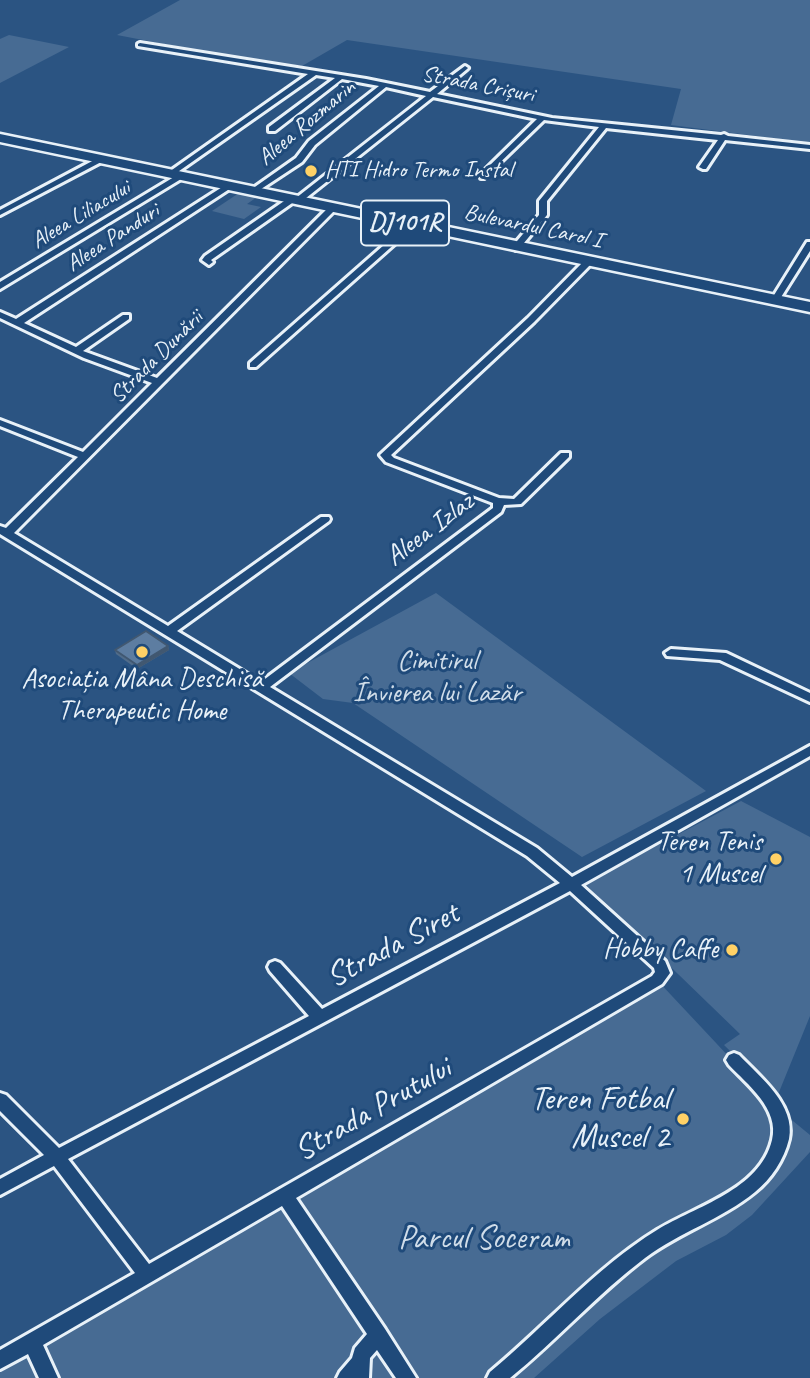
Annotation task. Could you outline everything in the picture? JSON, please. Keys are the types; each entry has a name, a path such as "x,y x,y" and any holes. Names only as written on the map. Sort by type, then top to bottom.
{"main road":[{"name":"Bulevardul Carol I","path":"0,138 810,307"}],"street":[{"name":"Strada Crișuri","path":"140,45 341,77 542,118 810,147"},
{"path":"208,262 208,258 296,200 465,68"},
{"name":"Aleea Liliacului","path":"0,286 177,175 314,73"},
{"path":"272,130 341,77"},
{"name":"Aleea Rozmarin","path":"255,191 299,160 312,143 384,85"},
{"path":"484,176 542,118"},
{"path":"516,247 543,215 543,201 604,126"},
{"path":"703,167 724,136"},
{"path":"0,213 101,160"},
{"name":"Aleea Panduri","path":"0,328 14,322 230,186"},
{"name":"Strada Dunării","path":"4,531 85,456 333,208"},
{"path":"253,365 412,225"},
{"path":"775,300 810,244"},
{"name":"Aleea Izlaz","path":"263,686 497,510 500,506 497,501 485,494 390,460 385,455 522,328 588,262"},
{"path":"0,315 76,351 159,382"},
{"path":"76,351 127,317"},
{"path":"0,423 85,456"},
{"path":"497,501 517,502 565,455"},
{"path":"170,630 324,519"},
{"path":"4,531 263,686 532,852 571,884"},
{"path":"671,653 722,656 810,698"},
{"name":"Strada Siret","path":"0,1188 571,884 810,751"},
{"name":"Strada Prutului","path":"0,1360 657,980 663,973 660,965 571,884"},
{"path":"275,967 320,1018"},
{"path":"496,1378 539,1344 598,1284 632,1257 663,1235 736,1198 768,1164 781,1139 782,1118 734,1060"},
{"path":"0,1100 57,1157 147,1275"},
{"path":"285,1195 407,1378"},
{"path":"355,1373 361,1354 379,1335"},
{"path":"32,1342 49,1378"}],"green space":[{"path":"180,0 810,0 810,143 671,125 681,89 347,40 302,66 232,57 117,35"},
{"path":"9,35 69,47 0,83 0,39"},
{"path":"239,193 257,197 247,204 261,207 244,219 212,211"},
{"name":"Cimitirul Învierea lui Lazăr","path":"436,593 706,791 582,857 353,703 323,699 289,673"},
{"name":"Hobby Caffe","path":"741,801 810,837 810,1016 777,1097 724,1045 740,1034 585,884"},
{"name":"Parcul Soceram","path":"657,980 776,1107 810,1135 810,1152 752,1215 726,1235 676,1261 600,1319 534,1378 0,1378 0,1364"}],"building":[{"name":"Asociația Mâna Deschisă Therapeutic Home","path":"146,631 168,646 137,665 115,650"}],"place":[{"name":"HTI Hidro Termo Instal","path":"311,171"},
{"name":"Asociația Mâna Deschisă Therapeutic Home","path":"142,652"},
{"name":"Teren Tenis 1 Muscel","path":"776,859"},
{"name":"Hobby Caffe","path":"732,950"},
{"name":"Teren Fotbal Muscel 2","path":"683,1119"}]}
